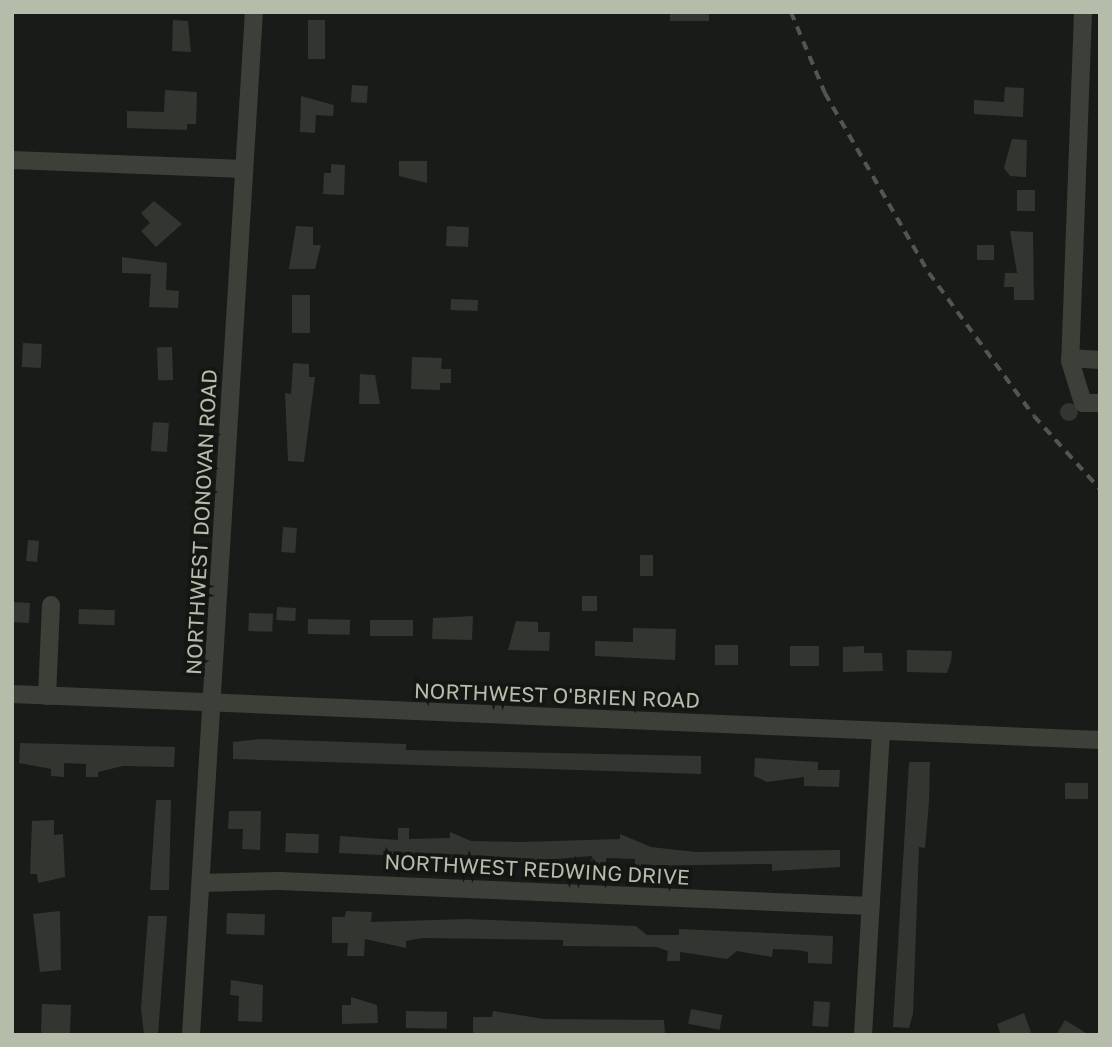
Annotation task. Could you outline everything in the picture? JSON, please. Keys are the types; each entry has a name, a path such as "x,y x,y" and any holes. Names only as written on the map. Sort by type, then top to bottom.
{"street":[{"name":"NORTHWEST DONOVAN ROAD","path":"191,1035 214,703 254,12"},
{"path":"1083,12 1091,48 1070,358 1083,403 1100,403"},
{"path":"12,160 244,169"},
{"path":"1070,358 1100,360"},
{"path":"47,696 51,606"},
{"name":"NORTHWEST O'BRIEN ROAD","path":"12,694 1100,740"},
{"path":"863,1035 881,732"},
{"name":"NORTHWEST REDWING DRIVE","path":"201,883 280,881 870,906"}],"building":[{"path":"670,12 709,12 709,21 670,21"},
{"path":"173,20 188,21 191,52 172,51"},
{"path":"308,20 325,20 325,59 308,59"},
{"path":"352,85 368,86 367,103 351,102"},
{"path":"1005,87 1024,88 1023,117 974,114 974,100 1004,102"},
{"path":"165,90 197,92 196,124 187,124 187,130 127,128 127,111 164,112"},
{"path":"301,96 334,105 333,116 316,115 315,133 300,132"},
{"path":"1012,139 1027,140 1026,177 1010,176 1004,168"},
{"path":"399,161 427,161 427,183 399,176"},
{"path":"331,164 345,165 344,195 323,194 324,173 331,173"},
{"path":"1017,190 1035,190 1035,211 1017,211"},
{"path":"154,201 182,224 156,247 141,231 150,223 141,213"},
{"path":"296,226 313,227 313,245 321,245 315,269 289,269"},
{"path":"447,226 469,227 468,247 446,246"},
{"path":"1010,231 1033,232 1034,300 1014,300 1014,287 1004,287 1005,273 1017,273"},
{"path":"977,245 994,245 994,260 977,260"},
{"path":"122,257 167,263 166,290 179,291 178,308 149,307 151,274 122,273"},
{"path":"292,295 310,295 310,333 292,333"},
{"path":"451,299 478,300 478,311 451,310"},
{"path":"23,343 42,344 41,368 22,367"},
{"path":"172,347 173,380 158,381 157,348"},
{"path":"412,357 442,358 441,369 451,369 451,383 440,383 440,390 411,389"},
{"path":"293,363 309,364 309,377 315,377 304,462 288,461 285,393 291,394"},
{"path":"360,374 375,375 380,404 359,404"},
{"path":"1065,403 1073,403 1078,412 1076,419 1065,421 1060,416 1060,408"},
{"path":"153,422 169,423 167,452 151,451"},
{"path":"283,527 297,528 295,553 281,552"},
{"path":"28,540 39,541 37,562 26,561"},
{"path":"640,555 653,555 653,576 640,576"},
{"path":"582,596 597,596 597,611 582,611"},
{"path":"12,602 30,603 29,623 12,622"},
{"path":"277,607 296,608 295,621 276,620"},
{"path":"79,609 115,610 114,625 78,624"},
{"path":"249,613 273,614 272,632 248,631"},
{"path":"473,616 472,640 432,639 433,618"},
{"path":"308,619 350,620 350,635 308,634"},
{"path":"370,620 413,620 413,636 370,636"},
{"path":"516,621 538,622 538,632 550,632 549,651 508,650"},
{"path":"633,628 676,629 675,660 595,656 595,641 633,642"},
{"path":"715,645 738,645 738,665 715,665"},
{"path":"790,646 819,646 819,666 790,666"},
{"path":"864,646 864,653 882,653 883,671 843,672 843,647"},
{"path":"907,650 952,651 947,673 907,672"},
{"path":"260,739 406,744 406,750 701,756 701,774 233,759 233,742"},
{"path":"20,743 175,747 174,767 123,766 98,772 98,777 86,777 86,764 64,763 64,777 51,776 51,769 19,763"},
{"path":"755,758 818,762 818,770 840,770 839,787 804,786 804,777 767,782 754,776"},
{"path":"909,762 930,762 925,848 919,847 913,1014 909,1028 893,1027"},
{"path":"1065,783 1088,783 1088,799 1065,799"},
{"path":"156,800 171,800 169,890 150,890"},
{"path":"229,811 261,811 260,850 242,849 243,829 228,829"},
{"path":"54,820 54,835 63,834 65,877 38,883 37,874 30,874 32,821"},
{"path":"398,828 409,828 409,839 450,838 450,832 471,841 519,842 620,839 620,834 651,847 696,852 840,850 840,867 772,871 772,864 635,866 635,859 606,858 606,865 591,864 592,856 520,862 339,853 340,836 398,840"},
{"path":"286,833 319,834 318,853 285,852"},
{"path":"60,911 61,970 40,972 33,914"},
{"path":"346,911 372,912 371,922 466,919 636,926 647,935 679,935 679,929 833,936 832,964 808,963 808,952 773,949 772,957 737,951 727,959 680,952 680,961 667,961 668,951 656,947 563,946 563,940 422,938 406,941 406,948 365,939 364,956 347,956 348,943 332,943 332,917 345,917"},
{"path":"227,913 265,914 264,935 226,934"},
{"path":"148,916 167,916 158,1035 144,1035 141,1008"},
{"path":"231,980 263,985 262,1022 238,1021 239,996 230,995"},
{"path":"351,997 377,1005 378,1023 342,1024 342,1005 351,1005"},
{"path":"814,1001 830,1002 828,1027 812,1026"},
{"path":"42,1004 71,1005 70,1035 41,1035"},
{"path":"691,1009 722,1015 720,1030 688,1024"},
{"path":"406,1011 447,1012 447,1029 406,1028"},
{"path":"493,1011 544,1019 664,1020 665,1035 473,1033 473,1017 492,1017"},
{"path":"1024,1013 1032,1035 1001,1035 997,1024"},
{"path":"1065,1020 1089,1035 1056,1035"}],"railway":[{"path":"791,12 825,93 929,273 1034,416 1100,489"}]}
